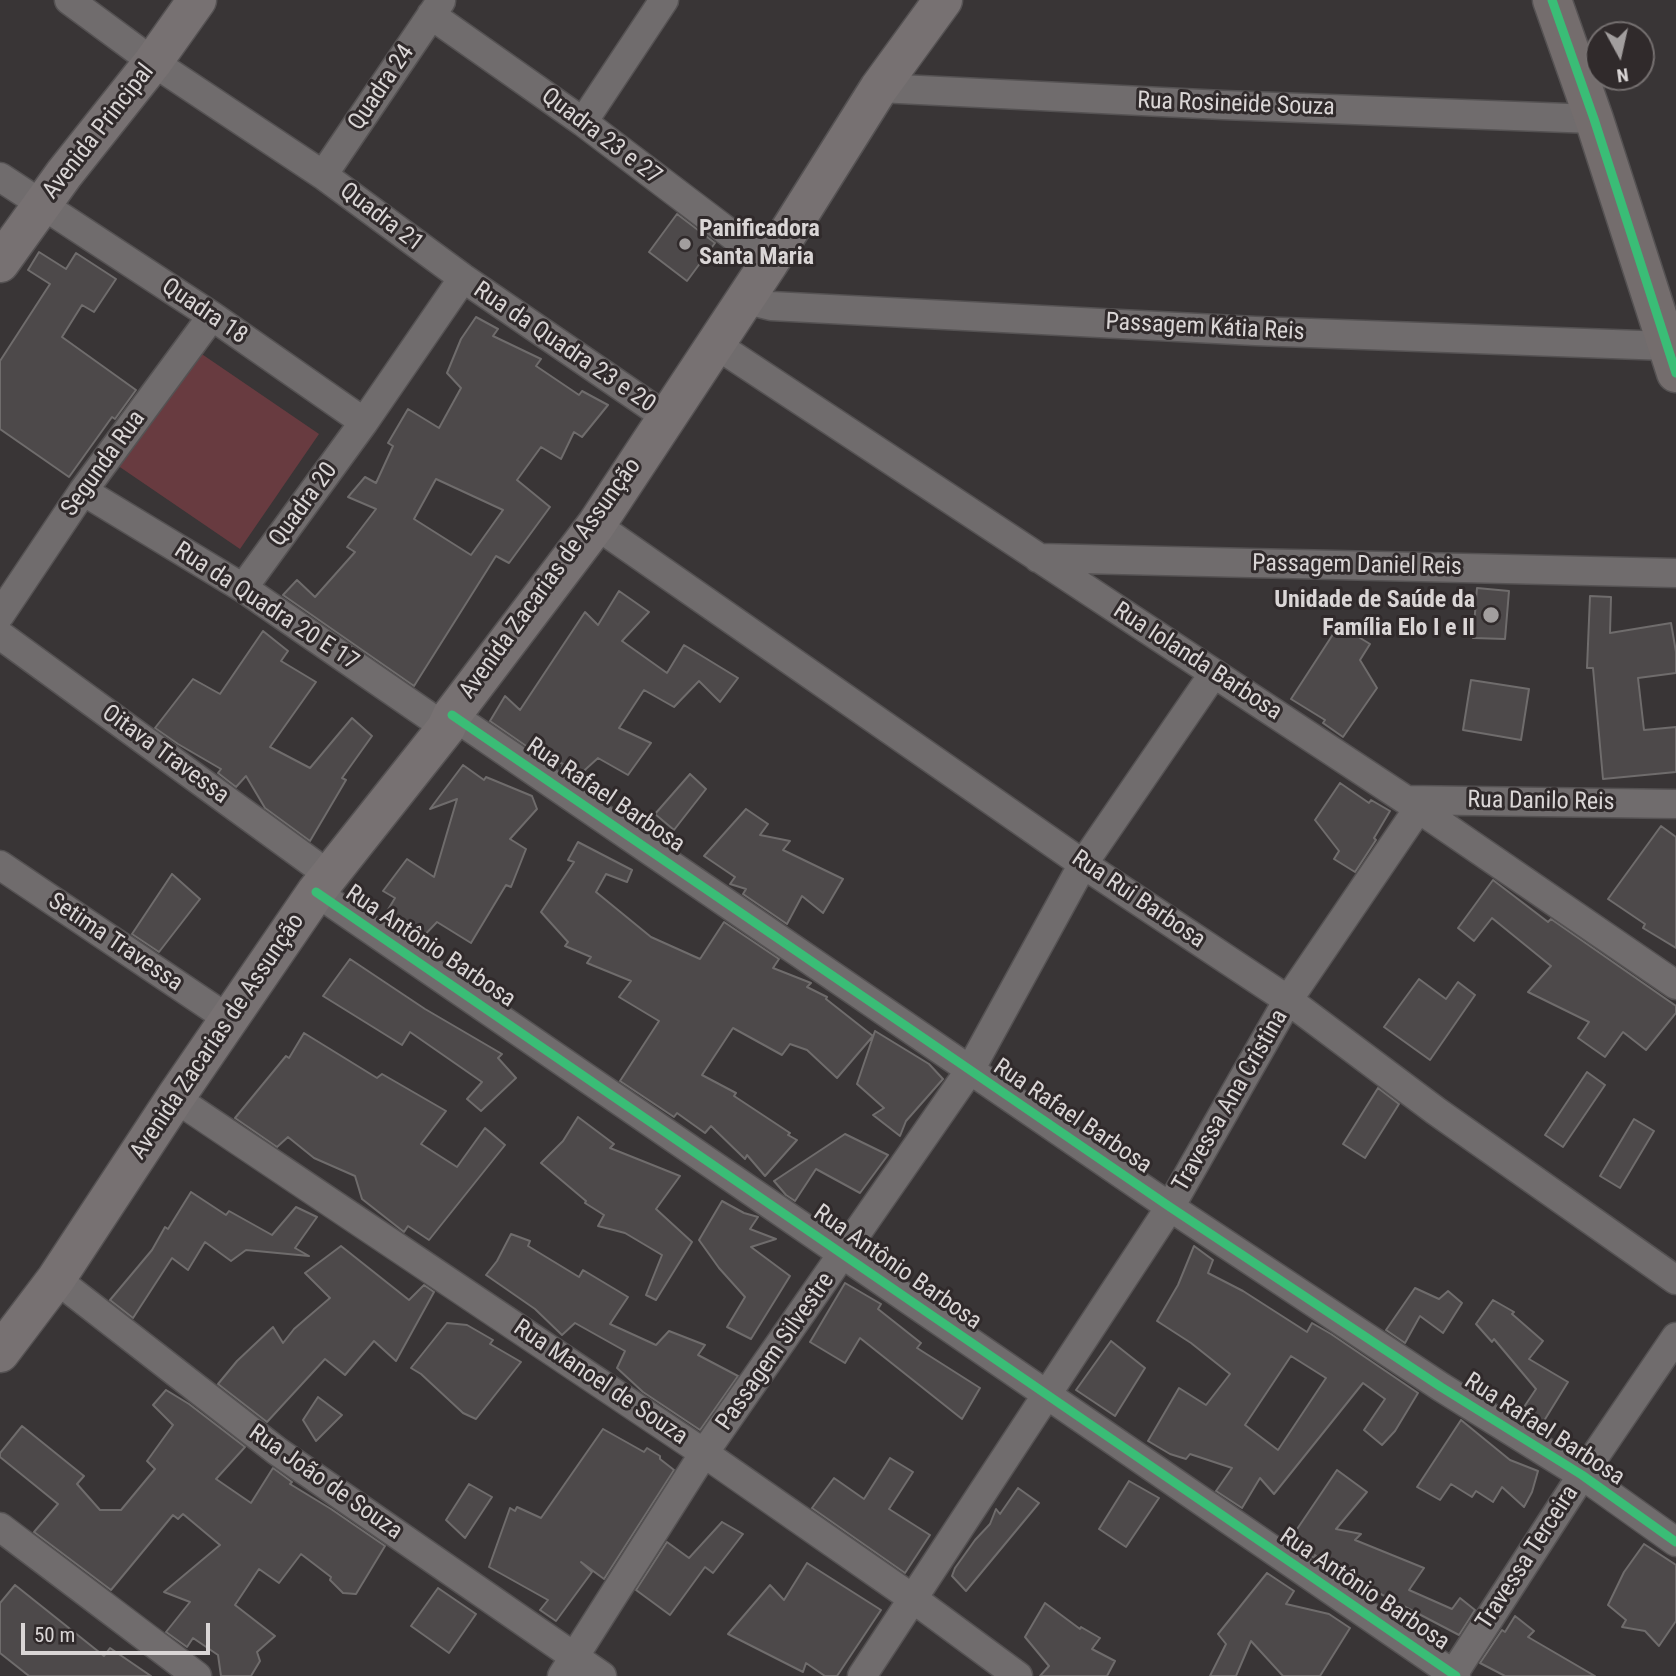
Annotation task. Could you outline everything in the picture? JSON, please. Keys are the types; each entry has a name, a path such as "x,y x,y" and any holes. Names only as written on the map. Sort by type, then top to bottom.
{"main road":[{"name":"Avenida Principal","path":"0,263 64,174 153,62 197,0"},
{"name":"Avenida Zacarias de Assunção","path":"0,1353 56,1279 175,1098 323,884 596,525 769,263 879,88 943,0"},
{"path":"1552,0 1594,119 1672,360"},
{"path":"1566,42 1608,106 1676,302"}],"street":[{"name":"Quadra 21","path":"69,0 153,62 323,175 463,278"},
{"path":"583,122 664,0"},
{"name":"Quadra 23 e 27","path":"437,8 769,263"},
{"name":"Quadra 24","path":"323,175 437,8"},
{"name":"Rua Rosineide Souza","path":"879,88 1594,119"},
{"name":"Quadra 18","path":"0,177 212,316 364,422"},
{"path":"364,422 463,278"},
{"name":"Rua da Quadra 23 e 20","path":"463,278 666,417"},
{"name":"Passagem Kátia Reis","path":"743,299 771,306 1131,325 1672,360"},
{"name":"Segunda Rua","path":"0,615 83,491 212,316"},
{"name":"Rua Iolanda Barbosa","path":"715,344 1412,804 1676,985"},
{"name":"Quadra 20","path":"243,588 364,422"},
{"name":"Rua da Quadra 20 E 17","path":"83,491 243,588 449,721"},
{"name":"Rua Rui Barbosa","path":"596,525 1083,864 1288,1000 1436,1111 1676,1280"},
{"name":"Passagem Daniel Reis","path":"1038,558 1676,573"},
{"name":"Oitava Travessa","path":"0,635 323,884"},
{"name":"Passagem Silvestre","path":"568,1666 704,1453 970,1070 1083,864 1214,673"},
{"name":"Rua Rafael Barbosa","path":"449,721 1170,1207 1441,1387 1582,1475 1676,1542"},
{"name":"Rua Danilo Reis","path":"1412,804 1676,804"},
{"name":"Travessa Ana Cristina","path":"862,1676 1170,1207 1288,1000 1412,804"},
{"name":"Setima Travessa","path":"0,865 230,1020"},
{"name":"Rua Antônio Barbosa","path":"323,884 844,1254 1453,1675"},
{"name":"Rua Manoel de Souza","path":"175,1098 704,1453 912,1598 1018,1676"},
{"name":"Rua João de Souza","path":"56,1279 277,1451 568,1666 602,1676"},
{"name":"Travessa Terceira","path":"1453,1675 1582,1475 1676,1337"},
{"path":"0,1528 197,1676"}],"shaded area":[{"path":"190,346 319,434 240,549 111,461"}],"building":[{"name":"Panificadora Santa Maria","path":"677,214 715,243 687,281 649,252"},
{"path":"39,252 66,269 76,253 116,279 94,312 82,305 62,337 136,390 115,419 112,417 69,477 0,429 0,361 50,284 28,270"},
{"path":"476,317 498,329 493,336 541,359 536,366 579,395 582,391 608,405 582,437 574,432 561,459 541,447 517,480 550,507 509,563 496,556 414,686 283,595 297,580 315,597 355,552 347,547 376,509 348,497 365,477 376,483 393,446 388,443 408,409 439,428 461,388 447,373 461,339","holes":["436,479 503,510 471,555 414,519"]},
{"name":"Unidade de Saúde da Família Elo I e II","path":"1477,588 1509,591 1505,639 1473,638"},
{"path":"619,591 649,612 622,641 667,673 684,645 738,678 720,702 699,681 674,707 644,690 619,728 651,743 628,775 598,758 575,779 561,769 563,764 532,750 490,721 505,696 520,710 585,612 598,625"},
{"path":"1590,596 1611,597 1610,633 1671,623 1676,673 1638,678 1644,730 1676,727 1676,772 1603,779 1593,668 1587,668"},
{"path":"1339,625 1370,644 1360,660 1377,688 1343,737 1323,723 1325,720 1291,699"},
{"path":"263,631 288,651 281,661 316,682 270,747 310,768 352,718 372,736 342,778 346,780 310,841 265,808 246,776 236,787 218,773 221,769 155,728 193,679 220,694"},
{"path":"1471,680 1529,689 1521,740 1463,730"},
{"path":"463,765 484,780 486,777 532,796 537,809 510,839 526,849 511,887 506,885 471,943 437,922 418,942 383,918 395,898 383,891 407,859 434,877 457,799 430,809"},
{"path":"690,774 706,789 674,830 655,814"},
{"path":"1340,783 1369,803 1371,800 1390,811 1374,838 1376,840 1355,872 1334,859 1339,851 1315,820"},
{"path":"746,809 768,824 760,835 790,841 783,850 843,879 823,913 802,896 787,924 743,894 746,889 730,884 735,877 704,856"},
{"path":"1661,826 1676,837 1676,948 1643,928 1645,924 1608,899"},
{"path":"578,842 632,870 627,882 606,874 596,892 651,937 700,959 724,922 779,959 773,968 811,983 807,987 827,997 826,999 873,1036 837,1078 807,1050 790,1044 782,1055 733,1028 702,1075 736,1093 734,1096 797,1140 765,1176 747,1155 745,1159 711,1126 705,1133 677,1113 674,1117 620,1081 659,1021 619,997 631,981 587,963 591,957 565,946 568,942 541,912 574,862 568,860"},
{"path":"172,874 200,899 159,952 132,934"},
{"path":"1493,880 1548,922 1551,919 1676,1006 1676,1013 1646,1050 1623,1032 1605,1057 1578,1038 1589,1022 1528,992 1551,966 1492,918 1474,941 1458,928"},
{"path":"350,959 425,1009 502,1054 498,1058 516,1078 481,1111 467,1099 482,1082 410,1032 402,1045 323,996"},
{"path":"1419,979 1446,999 1458,982 1475,995 1430,1060 1384,1027"},
{"path":"875,1031 929,1064 943,1079 906,1121 900,1136 873,1115 884,1108 857,1084"},
{"path":"304,1033 377,1078 382,1074 446,1111 421,1144 457,1167 485,1128 505,1145 429,1240 408,1226 404,1232 362,1199 355,1176 314,1158 288,1137 277,1147 235,1118 286,1056 289,1058"},
{"path":"1587,1072 1605,1085 1563,1147 1545,1135"},
{"path":"1378,1088 1399,1104 1365,1158 1343,1144"},
{"path":"578,1117 614,1144 610,1148 680,1176 656,1209 692,1242 656,1300 646,1295 662,1255 625,1233 598,1226 604,1215 585,1203 586,1201 541,1163 563,1141"},
{"path":"1634,1119 1654,1131 1620,1188 1600,1176"},
{"path":"845,1134 888,1155 860,1193 816,1169 795,1201 774,1181"},
{"path":"191,1192 226,1215 229,1211 272,1235 296,1207 317,1217 295,1248 309,1256 246,1250 231,1261 205,1242 188,1270 172,1258 133,1318 110,1300 152,1250 165,1227 168,1229"},
{"path":"722,1201 758,1217 750,1229 776,1239 751,1247 790,1276 751,1339 727,1327 745,1297 699,1240"},
{"path":"511,1234 530,1241 528,1246 579,1277 583,1270 628,1297 610,1324 656,1345 669,1331 705,1345 698,1355 738,1376 700,1430 643,1392 617,1368 625,1351 575,1323 562,1335 535,1309 486,1275 497,1261"},
{"path":"341,1246 409,1300 424,1285 434,1292 396,1361 374,1341 345,1375 325,1359 267,1422 218,1384 237,1361 273,1327 283,1343 294,1329 330,1298 305,1273"},
{"path":"1194,1246 1213,1260 1208,1273 1243,1291 1307,1332 1312,1323 1418,1393 1395,1431 1382,1445 1364,1430 1385,1399 1363,1383 1274,1494 1260,1478 1242,1508 1216,1491 1232,1468 1190,1454 1186,1459 1170,1454 1148,1441 1179,1388 1206,1405 1230,1374 1191,1343 1157,1321 1178,1285","holes":["1291,1356 1326,1378 1278,1450 1245,1425"]},
{"path":"845,1283 881,1304 878,1309 921,1343 917,1348 980,1388 962,1419 860,1338 845,1363 810,1342"},
{"path":"1415,1288 1439,1299 1448,1291 1462,1303 1443,1333 1420,1316 1405,1343 1386,1330"},
{"path":"1493,1300 1514,1312 1512,1314 1543,1341 1529,1359 1568,1382 1539,1429 1518,1416 1536,1389 1494,1339 1492,1342 1476,1324"},
{"path":"447,1323 467,1325 493,1340 490,1344 521,1362 476,1419 463,1413 411,1368"},
{"path":"1111,1341 1145,1368 1115,1416 1076,1390"},
{"path":"166,1390 189,1404 245,1447 216,1479 251,1503 273,1468 292,1482 290,1484 385,1546 356,1594 343,1593 330,1580 331,1577 301,1554 279,1583 259,1569 235,1605 275,1636 257,1652 260,1661 251,1676 221,1676 218,1655 193,1638 187,1647 166,1632 190,1602 164,1592 220,1545 183,1514 178,1519 173,1515 111,1590 34,1532 58,1504 0,1457 0,1453 22,1426 84,1476 77,1484 100,1510 121,1510 155,1469 147,1461 173,1425 153,1405"},
{"path":"318,1397 342,1415 316,1441 303,1420"},
{"path":"1461,1420 1510,1460 1538,1471 1524,1507 1502,1487 1493,1502 1476,1491 1472,1497 1451,1484 1440,1500 1417,1487"},
{"path":"603,1429 644,1452 647,1448 674,1470 604,1579 581,1562 592,1572 556,1621 540,1610 548,1600 489,1567 510,1508 515,1511 517,1507 541,1518"},
{"path":"890,1458 913,1472 889,1509 930,1535 905,1573 812,1508 834,1478 864,1499"},
{"path":"1337,1470 1367,1492 1336,1529 1361,1534 1355,1540 1424,1568 1409,1590 1452,1609 1460,1598 1475,1610 1459,1635 1330,1569 1315,1555 1314,1558 1289,1541"},
{"path":"1129,1481 1159,1498 1126,1547 1099,1529"},
{"path":"469,1484 492,1497 465,1538 446,1520"},
{"path":"1018,1488 1039,1503 966,1591 952,1576 955,1568 990,1524 996,1509 1000,1514"},
{"path":"722,1522 743,1534 713,1573 705,1567 670,1615 636,1590 667,1542 689,1558"},
{"path":"1644,1544 1676,1565 1676,1621 1659,1646 1645,1631 1622,1627 1626,1620 1608,1605 1624,1572"},
{"path":"807,1563 881,1610 837,1676 825,1676 806,1663 803,1672 728,1634 770,1585 784,1600"},
{"path":"1267,1573 1294,1591 1286,1604 1329,1614 1350,1628 1320,1676 1283,1676 1251,1641 1236,1676 1210,1676 1226,1644 1218,1634"},
{"path":"15,1585 104,1656 110,1648 151,1676 29,1676 0,1653 0,1603"},
{"path":"438,1588 476,1614 449,1653 411,1626"},
{"path":"1045,1603 1080,1629 1081,1627 1100,1638 1092,1649 1115,1661 1107,1676 1040,1676 1049,1666 1025,1637"},
{"path":"1515,1616 1534,1631 1528,1637 1595,1676 1505,1676 1480,1663"}],"cycle path":[{"path":"1552,0 1594,119 1676,373"},
{"path":"452,715 1170,1207 1441,1387 1582,1475 1676,1542"},
{"path":"316,892 1456,1676"}],"place":[{"name":"Panificadora Santa Maria","path":"685,244"},
{"name":"Unidade de Saúde da Família Elo I e II","path":"1491,615"}]}
